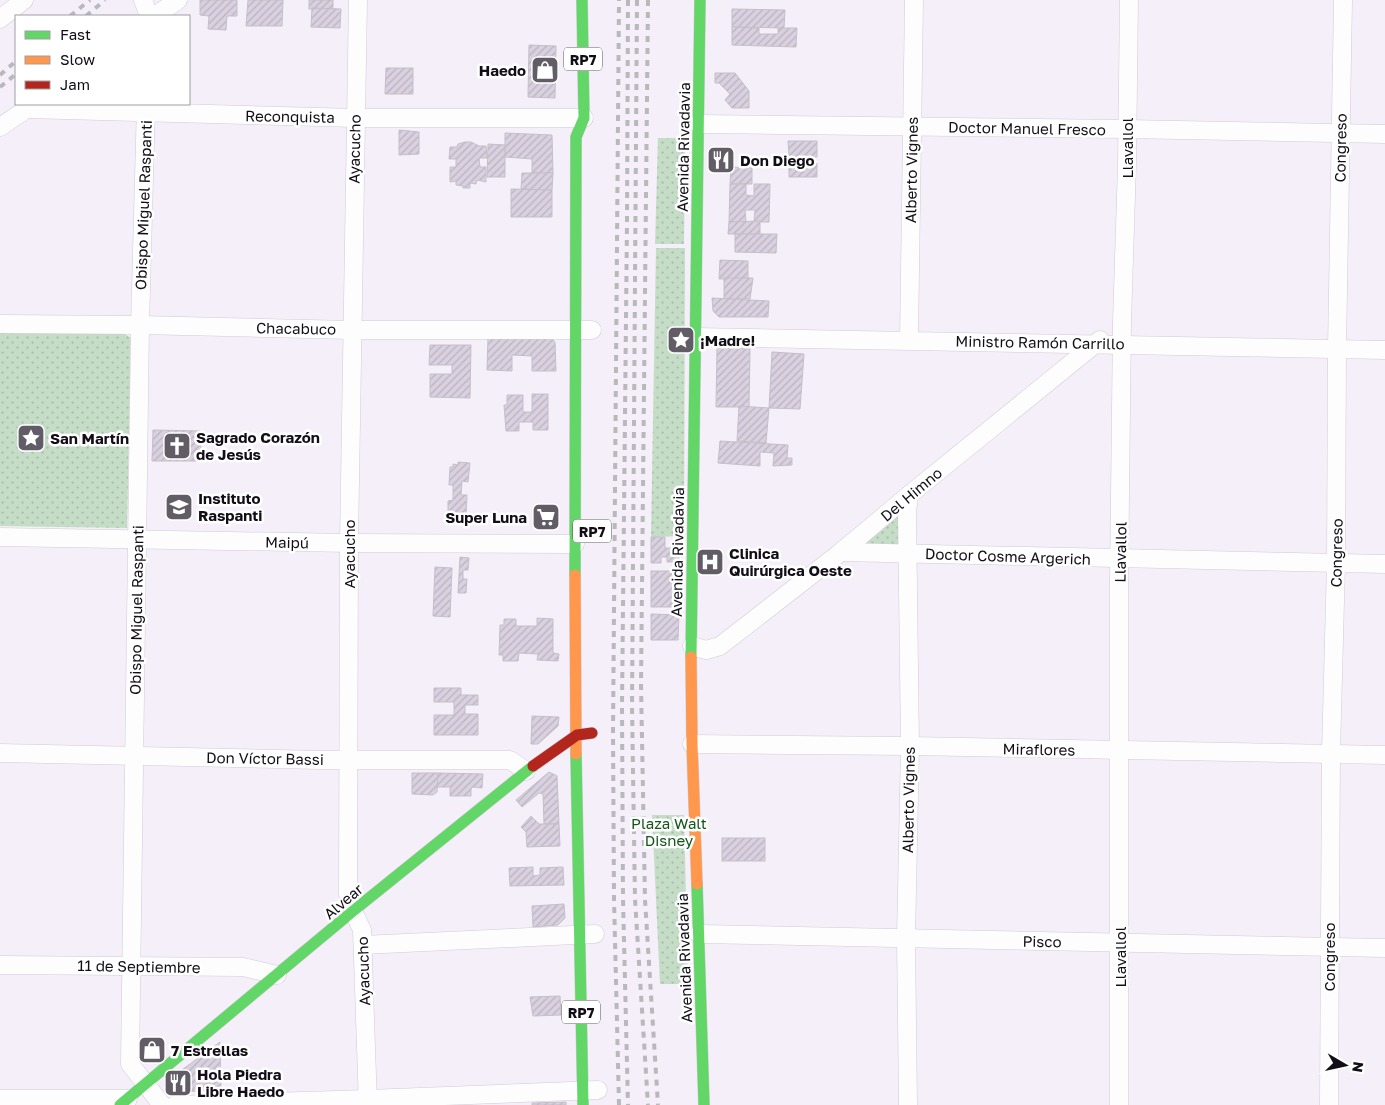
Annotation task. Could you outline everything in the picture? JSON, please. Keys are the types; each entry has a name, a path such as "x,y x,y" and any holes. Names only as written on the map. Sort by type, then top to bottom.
{"street":[{"path":"0,19 24,0"},
{"path":"142,0 149,15"},
{"path":"156,15 178,0"},
{"name":"Ayacucho","path":"358,0 349,543 348,894 353,912 360,924 363,945 368,1102"},
{"name":"RP7","path":"582,0 584,118 576,137 588,330 575,544 577,735 591,934 592,1094"},
{"name":"Avenida Rivadavia","path":"700,0 692,744 704,1105"},
{"name":"Alberto Vignes","path":"909,340 914,0"},
{"name":"Llavallol","path":"1119,1105 1122,322 1127,164 1129,0"},
{"name":"Congreso","path":"1329,1105 1331,754 1336,563 1336,349 1343,0"},
{"path":"0,128 31,106"},
{"name":"Reconquista","path":"31,106 146,108 355,118 584,118"},
{"name":"Obispo Miguel Raspanti","path":"146,108 140,324 130,1064 162,1105"},
{"name":"RP7","path":"584,118 592,135"},
{"name":"Doctor Manuel Fresco","path":"698,124 1385,134"},
{"name":"Del Himno","path":"692,646 706,650 720,646 841,552 1122,322"},
{"name":"Chacabuco","path":"0,324 140,324 352,330 588,330"},
{"name":"Ministro Ramón Carrillo","path":"695,337 1096,343 1385,350"},
{"name":"Alberto Vignes","path":"908,1105 906,939 910,746 907,554 909,495"},
{"name":"Maipú","path":"0,537 349,543 575,544"},
{"name":"Doctor Cosme Argerich","path":"841,552 1385,564"},
{"name":"Alvear","path":"124,1102 526,771 577,735 592,732"},
{"name":"Miraflores","path":"692,744 1385,755"},
{"name":"Don Víctor Bassi","path":"0,753 510,760 526,771"},
{"path":"363,945 591,934"},
{"name":"Pisco","path":"698,934 1385,948"},
{"name":"11 de Septiembre","path":"0,965 243,967 277,975"},
{"path":"176,1105 368,1102 592,1094"},
{"path":"0,1099 124,1102"}],"green space":[{"path":"658,138 685,138 684,244 655,244"},
{"path":"656,248 685,248 684,536 651,537"},
{"path":"0,331 120,331 131,338 127,528 0,526"},
{"path":"895,516 899,518 899,545 868,546 866,540"},
{"name":"Plaza Walt Disney","path":"652,815 684,815 688,984 660,984"}],"building":[{"path":"200,0 237,0 237,16 227,16 226,30 208,29 209,16 200,15"},
{"path":"248,0 283,0 282,26 246,26"},
{"path":"309,0 333,0 333,9 309,9"},
{"path":"312,8 341,9 340,28 311,27"},
{"path":"732,9 785,10 784,28 732,27"},
{"path":"732,27 759,28 759,34 778,34 778,28 797,28 796,47 732,45"},
{"path":"529,45 556,46 555,98 528,97"},
{"path":"386,68 413,68 413,94 385,94"},
{"path":"715,73 735,73 749,91 749,108 732,108 725,100 730,94 719,83 715,83"},
{"path":"399,130 419,132 419,154 399,155"},
{"path":"505,133 552,135 553,173 532,173 532,159 505,157"},
{"path":"788,141 817,141 817,157 810,157 810,163 817,163 817,177 789,177 789,163 797,163 796,157 789,157"},
{"path":"465,142 486,146 487,158 479,158 480,167 486,167 486,182 477,180 476,184 470,183 470,188 456,185 456,181 450,182 450,167 456,167 456,159 449,159 450,147 457,147 458,144"},
{"path":"488,144 505,145 505,177 487,177"},
{"path":"731,167 752,168 752,184 730,184"},
{"path":"522,173 553,173 552,190 521,189"},
{"path":"730,184 746,184 746,195 754,196 754,184 770,184 769,222 754,222 755,210 745,210 746,222 729,222"},
{"path":"511,189 552,190 552,217 511,217"},
{"path":"760,221 760,234 728,234 729,222"},
{"path":"735,234 777,234 776,253 735,252"},
{"path":"720,260 748,261 748,278 719,279"},
{"path":"724,278 753,278 750,299 724,299"},
{"path":"712,298 769,301 768,317 719,317 713,311"},
{"path":"488,337 551,338 555,342 556,371 532,371 532,356 512,355 512,371 487,370"},
{"path":"430,345 471,345 470,398 430,397 430,374 452,374 452,365 429,365"},
{"path":"717,348 750,349 749,407 716,407"},
{"path":"772,352 804,354 800,409 769,408"},
{"path":"532,394 548,394 548,430 533,430 533,422 519,422 519,431 506,431 504,405 507,405 507,395 523,395 523,412 532,412"},
{"path":"739,406 769,408 766,443 737,441"},
{"name":"Sagrado Corazón de Jesús","path":"153,430 201,431 201,461 152,461"},
{"path":"720,441 788,445 787,458 792,458 792,465 773,466 774,453 760,452 760,466 718,463"},
{"path":"458,462 470,463 468,482 462,481 461,495 467,495 466,516 448,515 448,501 453,500 453,485 449,485 450,467 453,467 453,464 458,465"},
{"path":"651,537 665,537 665,548 679,548 679,562 667,562 667,557 661,557 661,563 651,563"},
{"path":"460,557 469,558 468,570 463,570 463,579 467,579 466,593 458,593"},
{"path":"435,567 452,568 450,617 433,616"},
{"path":"651,571 679,571 679,607 651,607"},
{"path":"651,614 679,615 678,640 651,640"},
{"path":"537,618 553,619 553,653 559,654 558,661 537,660 538,654 519,653 518,661 503,661 503,655 499,655 500,625 504,625 504,619 516,619 516,626 537,626"},
{"path":"434,688 461,688 461,695 478,695 478,705 465,705 465,714 478,714 478,735 434,735 434,715 454,715 454,702 434,702"},
{"path":"532,716 559,717 558,726 538,744 531,744"},
{"path":"549,772 557,776 559,824 544,824 543,794 539,793 522,807 516,800"},
{"path":"412,773 438,773 437,792 433,795 412,794"},
{"path":"438,773 483,774 482,788 473,787 471,789 471,796 450,796 450,787 437,787"},
{"path":"531,816 539,824 559,824 560,846 527,847 526,832 521,827"},
{"path":"722,838 765,838 765,861 722,861"},
{"path":"533,867 533,876 540,875 540,868 563,867 564,885 510,886 509,868"},
{"path":"564,904 565,918 558,925 533,927 532,906"},
{"path":"560,996 561,1015 533,1016 530,997"},
{"path":"220,1042 221,1090 176,1092 171,1078"},
{"name":"7 Estrellas","path":"143,1044 161,1045 160,1055 152,1061 143,1056"},
{"path":"566,1102 566,1105 532,1105 532,1103"}],"railway":[{"path":"71,15 90,0"},
{"path":"87,15 105,0"},
{"path":"619,0 613,732 614,899 619,1105"},
{"path":"628,0 622,706 623,899 628,1105"},
{"path":"637,0 632,706 635,899 648,1105"},
{"path":"648,0 641,684 645,900 658,1105"},
{"path":"0,75 15,62"},
{"path":"0,87 15,75"}],"traffic: fast":[{"path":"575,575 576,137 584,118 582,0"},
{"path":"691,657 700,0"},
{"path":"576,754 583,1105"},
{"path":"120,1105 353,911 533,766"},
{"path":"697,884 704,1105"}],"traffic: slow":[{"path":"575,575 576,754"},
{"path":"691,657 697,884"}],"traffic: jam":[{"path":"533,766 577,735 592,733"}],"place":[{"name":"Haedo","path":"545,70"},
{"name":"Don Diego","path":"721,160"},
{"name":"¡Madre!","path":"681,340"},
{"name":"San Martín","path":"31,438"},
{"name":"Sagrado Corazón de Jesús","path":"177,446"},
{"name":"Instituto Raspanti","path":"179,507"},
{"name":"Super Luna","path":"546,517"},
{"name":"Clinica Quirúrgica Oeste","path":"710,562"},
{"name":"7 Estrellas","path":"152,1050"},
{"name":"Hola Piedra Libre Haedo","path":"178,1083"}]}
